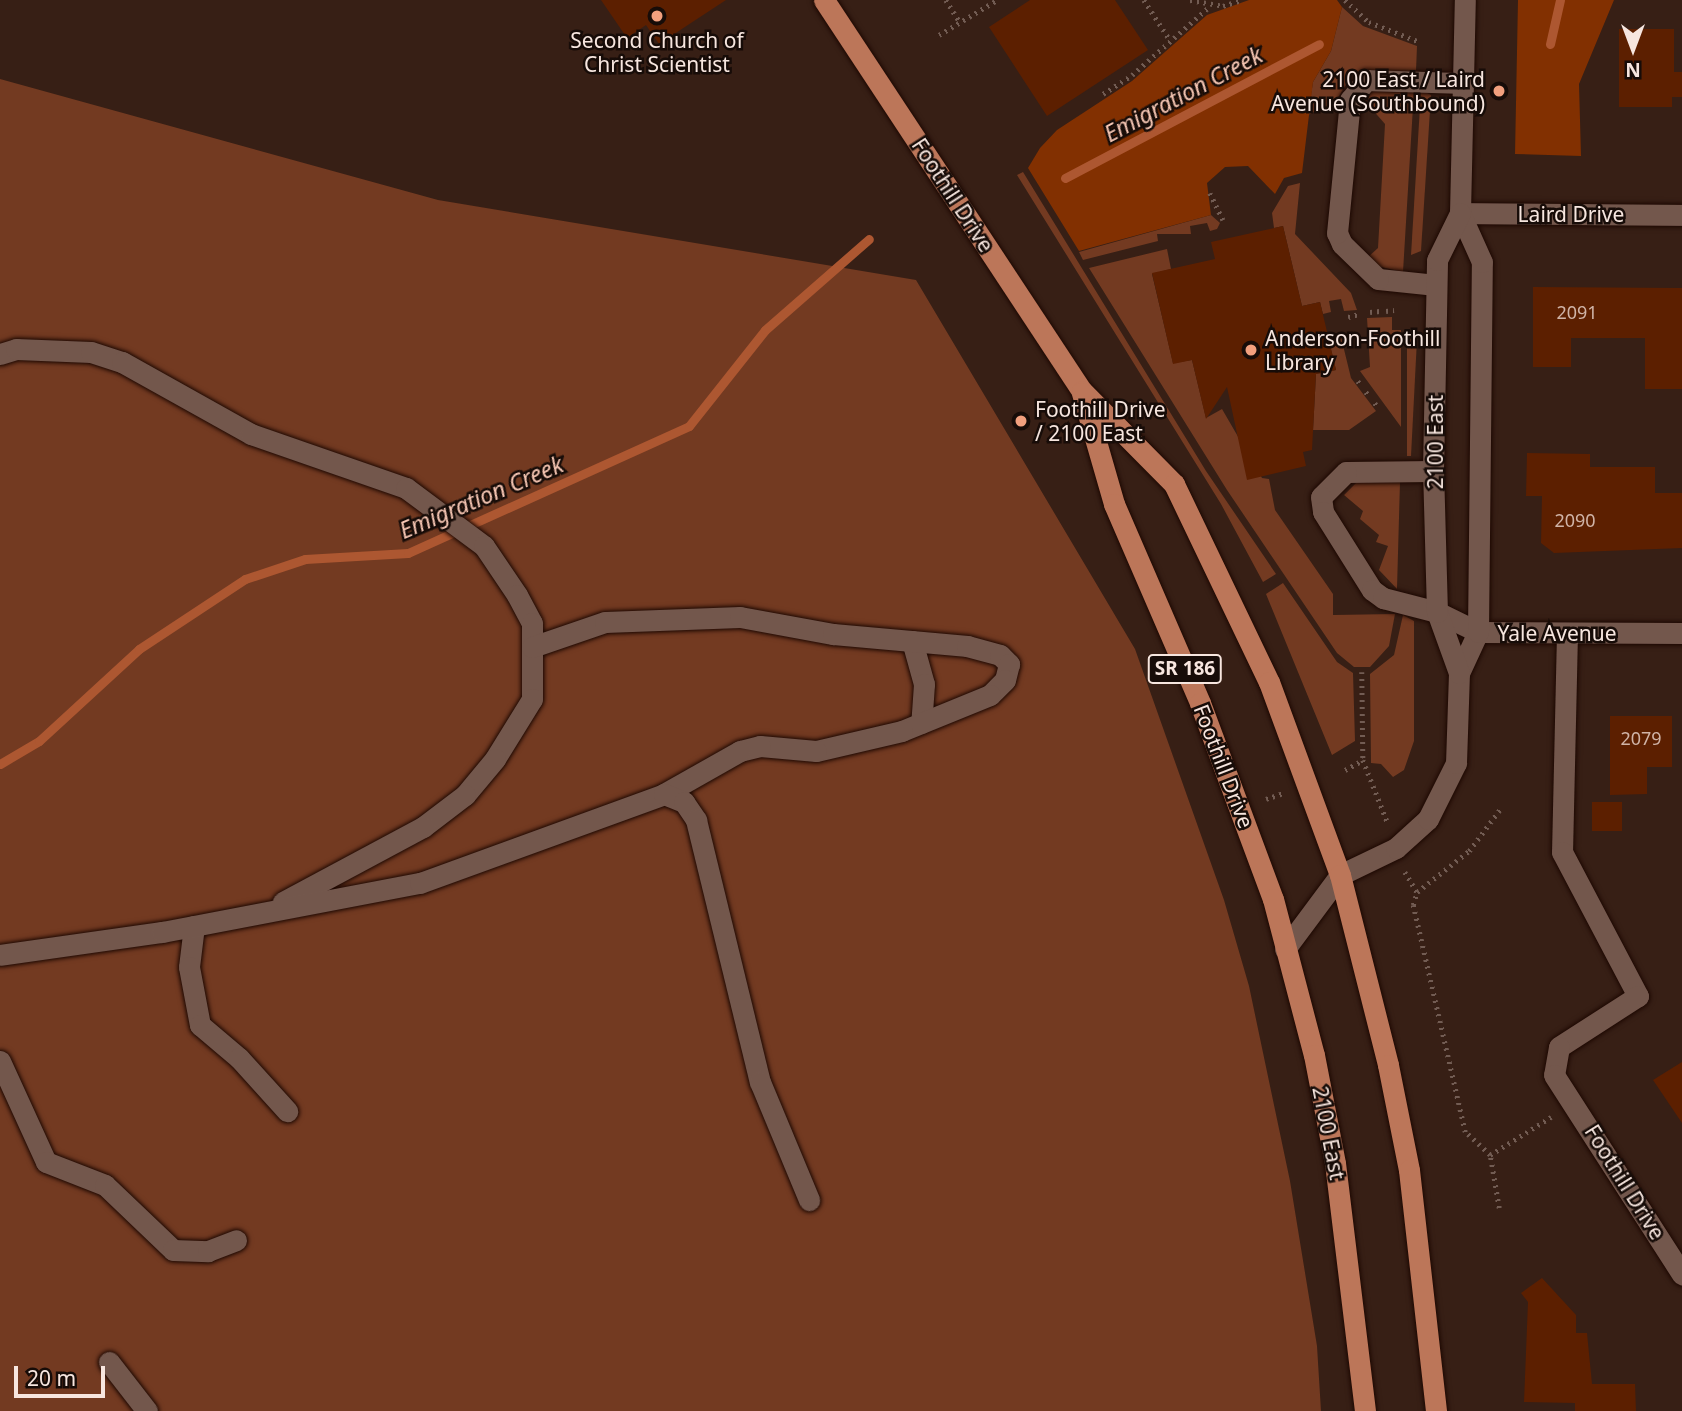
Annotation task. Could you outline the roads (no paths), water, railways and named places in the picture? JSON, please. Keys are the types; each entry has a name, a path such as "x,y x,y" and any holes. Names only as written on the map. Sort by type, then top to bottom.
{"main road":[{"name":"Foothill Drive","path":"824,0 1082,391 1174,484 1269,682 1340,874"},
{"name":"Foothill Drive","path":"1082,391 1114,504 1237,796 1285,949"},
{"name":"SR 186","path":"1340,874 1409,1170 1436,1411"},
{"name":"2100 East","path":"1285,949 1335,1163 1365,1411"}],"street":[{"name":"2100 East","path":"1285,949 1340,874 1413,835 1441,801 1456,763 1459,673 1437,612 1433,471 1437,260 1460,213 1465,0"},
{"path":"1436,285 1378,279 1342,244 1337,233 1350,100 1366,80 1463,83"},
{"name":"2100 East","path":"1459,673 1478,632 1482,262 1460,213"},
{"name":"Laird Drive","path":"1460,213 1682,215"},
{"path":"5,351 91,352 122,362 251,434 406,488 484,546 532,623 532,699 502,750 465,795 384,851 269,910"},
{"name":"Yale Avenue","path":"1433,471 1346,472 1321,497 1323,512 1372,590 1400,604 1437,612 1478,632 1682,633"},
{"path":"0,955 194,926 420,883 664,794 740,751 760,746 816,751 921,723 990,695 1005,680 1009,664 1000,655 967,646 740,617 605,622 532,647"},
{"name":"Foothill Drive","path":"1567,633 1562,852 1638,996 1559,1047 1553,1075 1571,1096 1682,1274"},
{"path":"912,641 923,684 921,723"},
{"path":"664,794 684,802 696,820 760,1082 809,1200"},
{"path":"194,926 189,967 200,1026 246,1065 287,1111"},
{"path":"0,1061 46,1162 105,1185 173,1250 190,1253 236,1240"},
{"path":"109,1362 147,1411"}],"waterway":[{"name":"Emigration Creek","path":"1550,44 1560,0"},
{"name":"Emigration Creek","path":"1065,178 1319,44"},
{"name":"Emigration Creek","path":"0,764 39,741 139,649 245,579 305,559 408,553 689,426 765,330 869,239"}],"place":[{"name":"Second Church of Christ Scientist","path":"657,16"},
{"name":"2100 East / Laird Avenue (Southbound)","path":"1499,91"},
{"name":"Anderson-Foothill Library","path":"1251,350"},
{"name":"Foothill Drive / 2100 East","path":"1021,421"}]}
